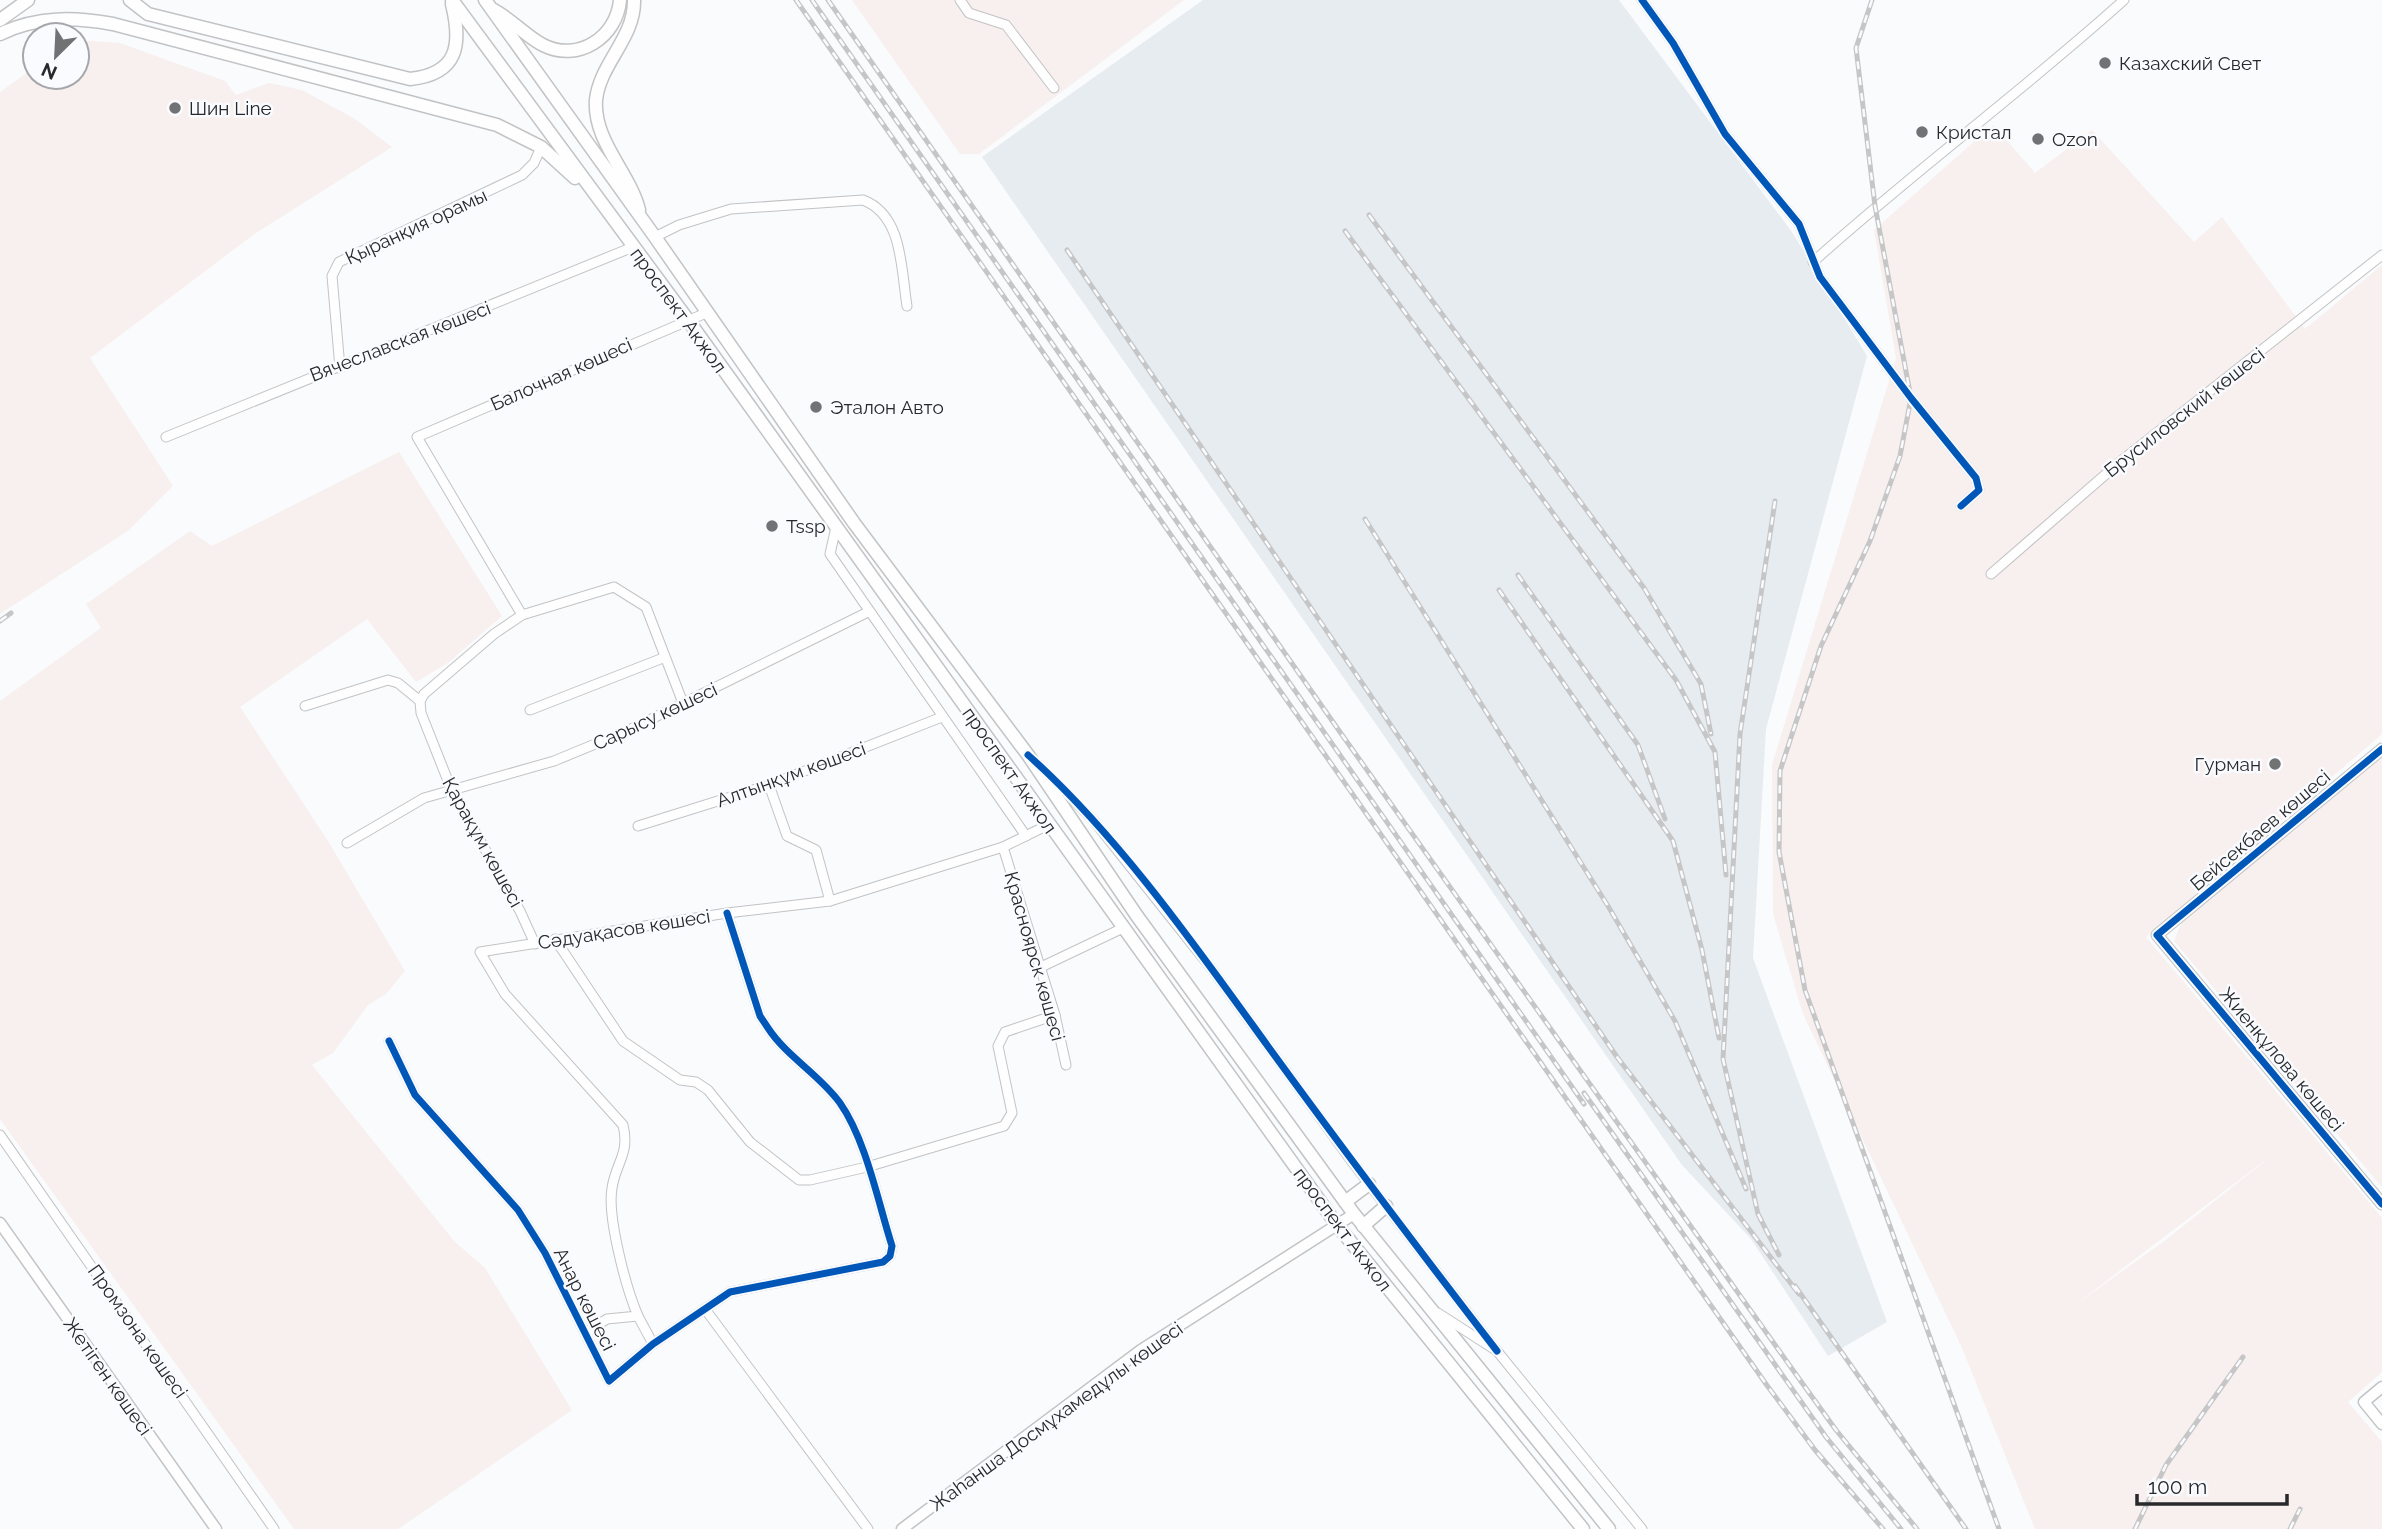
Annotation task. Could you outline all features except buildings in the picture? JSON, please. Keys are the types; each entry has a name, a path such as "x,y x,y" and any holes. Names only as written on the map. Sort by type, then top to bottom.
{"main road":[{"path":"0,20 28,0"},
{"path":"130,0 148,14 410,79 426,78 452,59 458,42 451,0"},
{"name":"проспект Акжол","path":"451,0 688,320 1337,1225 1583,1529"},
{"path":"488,4 517,23 545,47 582,50 600,40 614,26 620,0"},
{"path":"634,0 634,12 628,32 600,80 596,103 599,124 609,149 634,189 641,217"},
{"name":"проспект Акжол","path":"488,4 656,237 706,313 854,523 1028,755 1137,916 1353,1214 1609,1529"},
{"path":"0,34 19,25 56,19 113,24 468,115 497,125 541,148 598,200"},
{"path":"1345,1202 1369,1184"},
{"path":"1363,1226 1386,1206"}],"street":[{"path":"960,0 969,13 1006,25 1054,88"},
{"path":"1642,0 1673,43 1726,134 1799,224 1820,278 1896,379 1976,478 1979,490 1961,506"},
{"path":"1813,262 1923,166 2045,71 2124,0"},
{"name":"Қыранқия орамы","path":"340,368 332,276 339,262 522,176 534,163 541,148"},
{"path":"656,237 679,225 731,209 863,200 874,204 889,219 907,306"},
{"name":"Вячеславская көшесі","path":"166,437 633,247"},
{"name":"Брусиловский көшесі","path":"1991,574 2121,461 2382,255"},
{"name":"Балочная көшесі","path":"522,615 417,437 706,313"},
{"path":"836,527 830,554 1026,836"},
{"path":"305,706 388,680 398,683 420,701 424,694 494,634 522,615 614,587 646,607 663,658 683,702"},
{"name":"Сарысу көшесі","path":"347,843 424,798 554,761 629,730 868,612"},
{"path":"530,710 663,658"},
{"name":"Қарақұм көшесі","path":"420,701 421,713 452,791 520,911 535,944"},
{"name":"Алтынқұм көшесі","path":"638,826 769,785 942,717"},
{"name":"Бейсекбаев көшесі","path":"2157,935 2382,748"},
{"path":"1028,755 1062,785 1119,852 1211,968 1369,1184 1497,1351 1642,1529"},
{"path":"769,785 787,836 816,850 830,901"},
{"name":"Сәдуақасов көшесі","path":"480,952 727,913 830,901 1003,847 1048,825"},
{"name":"Красноярск көшесі","path":"1003,847 1038,968 1055,1015 1066,1066"},
{"path":"727,913 761,1016 775,1039 838,1100 847,1114 867,1167"},
{"path":"1038,968 1123,928"},
{"name":"Жиенқұлова көшесі","path":"2157,935 2382,1204"},
{"path":"555,939 623,1041 672,1076 696,1082 708,1090 751,1142 799,1180 810,1181 867,1167 1004,1126 1012,1113 999,1038 1004,1032 1055,1015"},
{"name":"Анар көшесі","path":"480,952 505,993 623,1125 625,1152 614,1179 611,1200 624,1283 638,1316 607,1319 585,1333"},
{"name":"Анар көшесі","path":"389,1041 415,1095 518,1210 545,1254 609,1381 653,1344 730,1292 883,1262 890,1256 892,1246 867,1167"},
{"name":"Промзона көшесі","path":"0,1135 274,1529"},
{"name":"Жаһанша Досмұхамедұлы көшесі","path":"902,1529 1141,1350 1353,1214"},
{"name":"Жетіген көшесі","path":"0,1223 216,1529"},
{"path":"1425,1304 1497,1351"},
{"path":"705,1309 868,1529"},
{"path":"638,1316 653,1344"},
{"path":"2382,1387 2364,1402 2382,1424"}],"shaded area":[{"path":"852,0 1184,0 979,154 960,154"},
{"path":"1203,0 1619,0 1792,232 1867,356 1766,729 1753,958 1887,1322 1828,1356 1751,1239 1682,1165 982,157"},
{"path":"91,41 120,43 225,81 236,95 269,83 302,90 355,119 392,147 253,235 90,358 173,486 129,530 0,614 0,92 21,77 21,91 91,91"},
{"path":"1993,125 2035,173 2092,130 2194,242 2222,217 2305,329 2382,265 2382,734 2146,937 2382,1218 2382,1372 2348,1402 2382,1442 2382,1529 2035,1529 1962,1348 1803,1014 1773,914 1772,765 1896,358 1874,230","holes":["2265,1161 2163,1242 2068,1310"]},
{"path":"399,452 502,616 449,662 416,682 367,619 240,707 328,841 405,971 386,994 368,1005 333,1053 312,1065 454,1241 485,1268 572,1410 398,1529 294,1529 0,1119 0,701 101,628 86,604 190,531 212,546"},
{"path":"2382,748 2382,1187 2174,941 2184,916"}],"railway":[{"path":"796,0 1766,1384 1815,1450 1883,1529"},
{"path":"812,0 1584,1104"},
{"path":"828,0 1340,732 1800,1380 1836,1430 1917,1529"},
{"path":"1872,0 1856,48 1875,206 1911,398 1900,456 1870,541 1821,646 1780,771 1779,852 1805,990 1999,1529"},
{"path":"1369,215 1644,588 1701,684 1711,734"},
{"path":"1345,231 1676,680 1715,752 1726,875"},
{"path":"1067,250 1617,1057 1799,1294"},
{"path":"1775,501 1740,734 1723,1059 1758,1214 1779,1255"},
{"path":"1365,519 1608,906 1675,1021 1746,1189"},
{"path":"1518,575 1638,745 1665,819"},
{"path":"1499,590 1673,841 1702,950 1719,1038"},
{"path":"0,621 11,613"},
{"path":"1584,1093 1826,1437 1901,1529"},
{"path":"1795,1286 1966,1529"},
{"path":"2135,1529 2166,1465 2243,1357"},
{"path":"2290,1529 2300,1509"}],"cycle path":[{"path":"1642,0 1673,43 1725,134 1799,224 1820,277 1911,398 1976,478 1979,490 1961,506"},
{"path":"2382,749 2157,935 2382,1204"},
{"path":"1028,755 1093,820 1155,893 1295,1084 1497,1351"},
{"path":"389,1041 415,1095 518,1210 545,1253 609,1381 653,1344 730,1292 883,1262 890,1256 892,1246 870,1172 849,1118 832,1093 784,1048 760,1016 727,913"}],"place":[{"name":"Казахский Свет","path":"2105,63"},
{"name":"Шин Line","path":"175,108"},
{"name":"Кристал","path":"1922,132"},
{"name":"Ozon","path":"2038,139"},
{"name":"Эталон Авто","path":"816,407"},
{"name":"Tssp","path":"772,526"},
{"name":"Гурман","path":"2275,764"}]}
